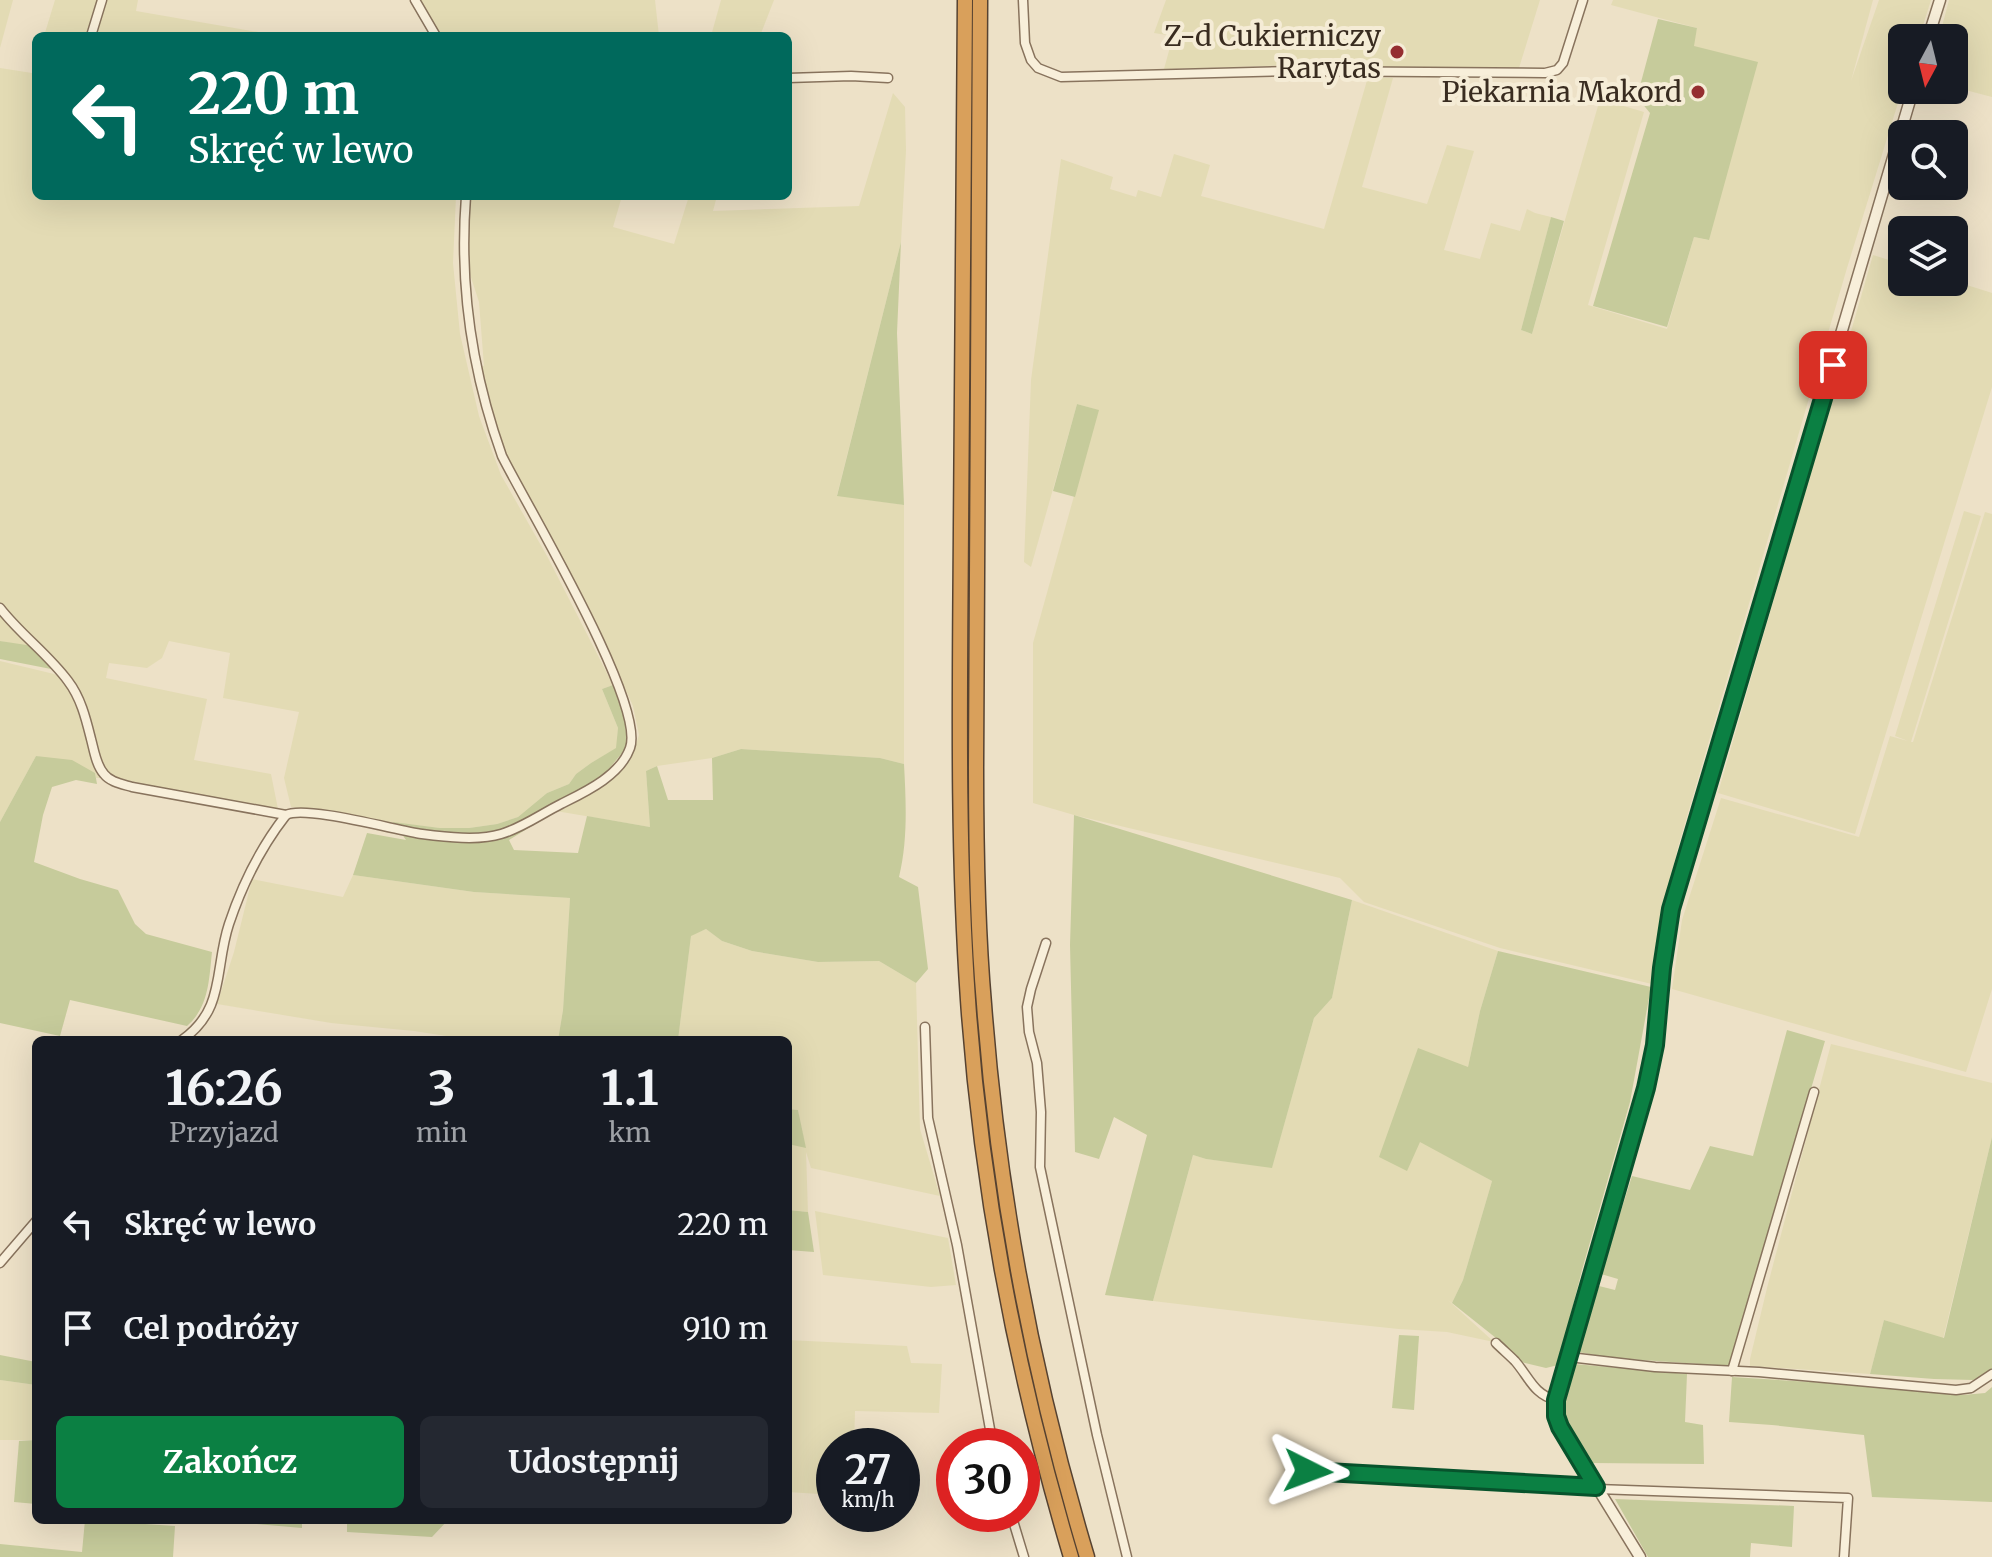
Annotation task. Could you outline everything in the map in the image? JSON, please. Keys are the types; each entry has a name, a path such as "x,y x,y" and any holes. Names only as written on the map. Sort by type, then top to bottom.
{"highway":[{"path":"965,0 960,769 967,991 979,1114 1000,1262 1030,1406 1071,1557"},
{"path":"980,0 976,782 983,1002 1001,1165 1025,1309 1053,1433 1087,1557"}],"street":[{"path":"92,32 102,0"},
{"path":"415,0 434,32"},
{"path":"1023,0 1025,43 1031,60 1038,68 1061,77 1098,78 1293,71 1545,73 1557,70 1563,63 1583,0"},
{"path":"1932,24 1940,0"},
{"path":"792,78 888,78"},
{"path":"1640,1557 1560,1427 1556,1400 1649,1074 1674,898 1909,104"},
{"path":"187,1036 208,1013 234,909 259,856 286,815 310,812 432,836 499,835 597,785 618,767 631,746 631,726 610,664 502,456 494,434 477,370 466,306 463,242 466,200"},
{"path":"0,608 68,681 79,701 93,749 105,776 132,787 286,815"},
{"path":"1046,943 1027,1007 1029,1032 1037,1063 1041,1112 1040,1167 1087,1389 1127,1557"},
{"path":"925,1027 928,1118 957,1245 990,1428"},
{"path":"1732,1371 1814,1092"},
{"path":"0,1263 32,1226"},
{"path":"1496,1343 1516,1362 1534,1389 1556,1400"},
{"path":"1569,1357 1655,1367 1956,1390 1971,1388 1992,1374"},
{"path":"1308,1471 1597,1488 1848,1498 1844,1557"},
{"path":"1016,1532 1024,1557"}],"shaded area":[{"path":"0,0 13,0 0,48"},
{"path":"55,0 138,0 136,11 258,32 45,32"},
{"path":"420,0 655,0 659,32 438,32"},
{"path":"721,0 774,0 762,32 712,32"},
{"path":"1166,0 1540,0 1519,68 1293,65 1164,69 1173,36 1154,33"},
{"path":"1613,0 1873,0 1851,81 1879,0 1931,0 1923,24 1888,24 1888,104 1898,104 1893,120 1888,120 1888,135 1678,847 1654,952 1652,984 1500,948 1364,902 1340,878 1033,803 1033,643 1098,410 1077,404 1031,567 1024,562 1031,380 1061,159 1113,177 1110,189 1136,197 1138,190 1161,197 1174,154 1210,165 1201,196 1324,229 1368,77 1393,78 1362,187 1427,204 1447,145 1474,151 1444,250 1480,259 1491,223 1520,231 1527,209 1551,217 1521,330 1532,334 1600,99 1644,112 1588,305 1667,329 1694,237 1708,240 1693,46 1697,28 1611,5"},
{"path":"1949,0 1992,0 1992,97 1968,91 1968,24 1943,24"},
{"path":"0,68 32,73 32,200 456,200 453,263 460,334 479,416 501,475 547,556 613,685 602,689 618,728 617,748 576,774 569,784 547,793 518,817 497,824 440,828 291,807 284,778 299,712 223,698 230,653 169,641 162,658 147,668 109,663 106,678 207,699 194,760 271,774 278,809 118,782 106,771 74,683 38,642 25,646 0,641"},
{"path":"893,93 905,107 901,242 837,495 904,505 904,764 880,758 741,749 646,771 650,827 556,811 610,780 625,767 639,735 633,706 596,625 496,434 478,367 484,366 479,302 467,265 469,200 621,200 613,227 674,244 688,200 716,200 713,211 859,206"},
{"path":"1873,255 1888,260 1888,296 1968,296 1968,285 1992,293 1992,387 1855,834 1718,793"},
{"path":"1964,511 1981,516 1911,742 1985,512 1992,514 1992,989 1966,1072 1672,989 1682,920 1721,798 1859,837 1890,736 1908,741 1895,736"},
{"path":"0,661 54,674 66,680 82,712 103,778 36,756 0,822"},
{"path":"353,875 474,892 570,898 559,1036 446,1036 331,1023 217,1004 252,879 343,897"},
{"path":"1352,900 1498,951 1480,1011 1468,1067 1420,1141 1492,1181 1463,1280 1452,1303 1448,1300 1494,1342 1447,1332 1153,1301 1193,1155 1272,1167 1314,1018 1332,998"},
{"path":"706,929 722,941 752,951 818,962 879,961 916,983 920,1129 940,1196 811,1168 806,1152 808,1212 792,1210 792,1145 805,1147 798,1110 792,1109 792,1036 678,1036 691,935"},
{"path":"1831,1044 1992,1083 1992,1137 1943,1339 1884,1320 1870,1374 1750,1366 1767,1288"},
{"path":"815,1211 948,1238 956,1285 931,1287 823,1275"},
{"path":"792,1340 907,1346 911,1363 942,1364 939,1413 855,1411 855,1428 816,1428 816,1494 792,1492"},
{"path":"0,1380 32,1384 32,1440 0,1440"}],"green space":[{"path":"1658,19 1697,28 1694,46 1758,62 1709,240 1694,237 1667,327 1593,306 1650,113 1637,97"},
{"path":"1551,217 1564,221 1532,334 1521,330"},
{"path":"901,242 897,333 904,505 837,496"},
{"path":"1077,404 1099,410 1075,497 1053,491"},
{"path":"0,641 33,646 51,669 0,659"},
{"path":"613,685 625,720 627,747 588,794 509,840 514,850 578,853 587,816 650,827 646,771 657,766 668,800 713,800 712,758 741,749 880,758 904,764 905,835 899,877 918,887 928,969 916,983 879,961 818,962 752,951 722,941 706,929 691,936 678,1036 559,1036 570,898 474,892 353,875 367,833 406,840 393,822 440,828 497,824 518,817 547,793 569,784 576,774 616,748 618,728 602,689"},
{"path":"36,756 72,760 95,773 97,784 76,780 52,787 34,862 118,890 135,924 146,934 212,952 204,1001 187,1026 70,1000 60,1036 0,1023 0,822"},
{"path":"1074,815 1352,900 1332,998 1314,1018 1272,1168 1193,1155 1153,1301 1105,1295 1147,1135 1114,1117 1099,1159 1075,1152 1070,945"},
{"path":"1498,951 1651,987 1630,1102 1558,1365 1546,1368 1521,1362 1452,1303 1463,1280 1492,1181 1420,1142 1407,1171 1379,1157 1418,1048 1468,1067 1480,1011"},
{"path":"1787,1030 1825,1041 1730,1366 1612,1358 1578,1352 1599,1286 1615,1290 1618,1279 1601,1274 1632,1176 1690,1190 1710,1146 1753,1156"},
{"path":"792,1109 798,1110 806,1148 792,1145"},
{"path":"1992,1137 1992,1371 1973,1380 1870,1374 1884,1320 1944,1338"},
{"path":"792,1210 808,1212 814,1252 792,1250"},
{"path":"1399,1335 1419,1336 1414,1410 1392,1408"},
{"path":"0,1355 32,1361 32,1384 0,1380"},
{"path":"1574,1364 1687,1374 1685,1422 1703,1425 1704,1464 1591,1463 1570,1431 1562,1402"},
{"path":"1732,1377 1963,1395 1985,1393 1992,1387 1992,1502 1872,1497 1864,1435 1729,1422"},
{"path":"32,1440 32,1504 14,1502 19,1441"},
{"path":"1615,1499 1794,1506 1792,1547 1751,1543 1750,1557 1648,1557"},
{"path":"85,1524 175,1526 173,1557 0,1557 0,1544 82,1552"},
{"path":"256,1524 302,1524 302,1528"},
{"path":"347,1524 444,1524 432,1537 347,1532"}],"place":[{"name":"Z-d Cukierniczy Rarytas","path":"1397,52"},
{"name":"Piekarnia Makord","path":"1698,92"}],"route":[{"path":"1308,1471 1596,1487 1560,1427 1556,1416 1558,1390 1646,1088 1655,1045 1671,909 1833,365"}]}
